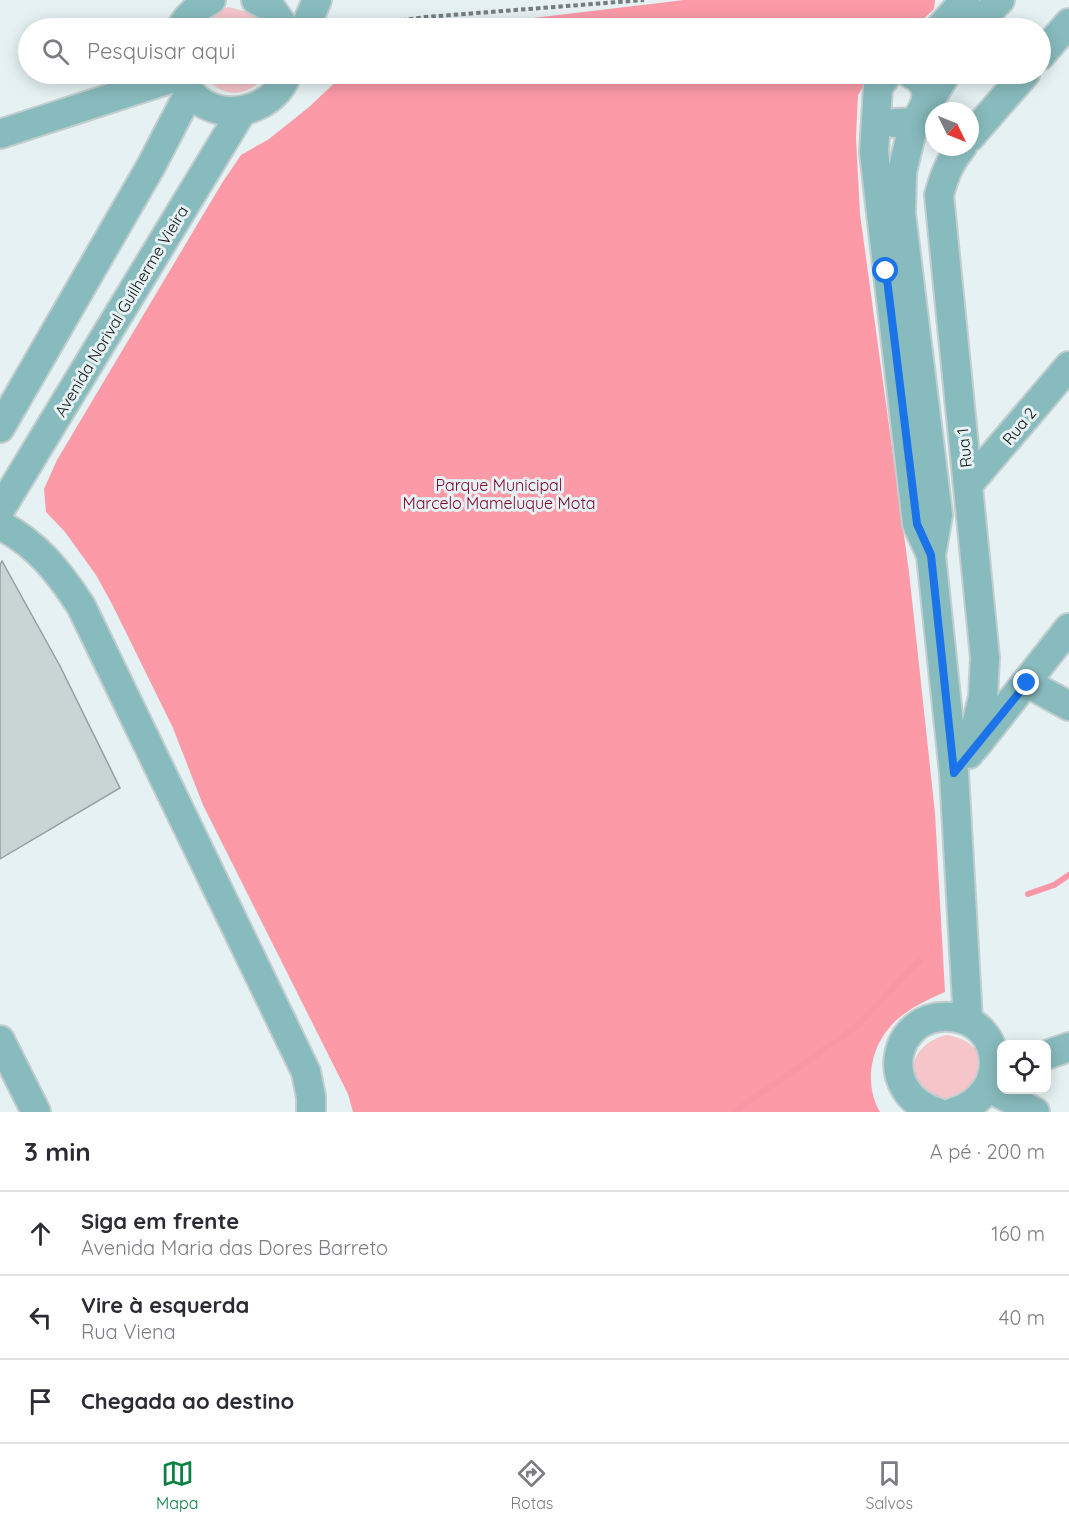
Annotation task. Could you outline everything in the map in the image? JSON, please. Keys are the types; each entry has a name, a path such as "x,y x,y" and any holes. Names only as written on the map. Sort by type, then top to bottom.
{"street":[{"path":"182,16 211,0"},
{"path":"256,0 271,9 278,18"},
{"path":"309,18 317,0"},
{"path":"949,18 964,0"},
{"path":"982,18 999,0"},
{"path":"1051,44 1069,23"},
{"path":"0,134 172,84"},
{"path":"0,428 151,166 181,84"},
{"path":"185,84 205,105 223,111 243,111 260,104 275,93 281,84"},
{"path":"880,84 876,102 874,152 889,294 917,524 931,555 962,764 968,1021"},
{"path":"923,84 927,89 902,171 901,214 938,515 931,555"},
{"path":"876,102 884,116 897,124 920,115 940,84"},
{"path":"979,127 1016,84"},
{"name":"Avenida Norival Guilherme Vieira","path":"0,510 243,111"},
{"name":"Rua 1","path":"954,156 944,174 939,195 986,658 983,697 962,764"},
{"name":"Rua 2","path":"968,485 1069,366"},
{"path":"0,525 38,550 60,574 81,606 306,1072 311,1097 311,1112"},
{"path":"962,764 1069,628"},
{"path":"1027,683 1069,706"},
{"path":"928,1111 912,1100 903,1087 898,1073 898,1058 903,1043 912,1031 924,1022 938,1017 953,1017 968,1021 980,1030 990,1043 994,1058 995,1078 973,1104 954,1112"},
{"path":"0,1040 36,1112"},
{"path":"1051,1054 1069,1047"},
{"path":"995,1078 1035,1112"}],"path":[{"path":"418,18 644,0"}],"shaded area":[{"path":"228,7 258,18 203,18 209,12"},
{"path":"257,84 238,93 231,93 213,85"},
{"path":"947,1035 971,1045 979,1055 982,1068 974,1091 943,1102 934,1099 918,1084 914,1066 916,1058 925,1046"}],"green space":[{"path":"684,0 935,0 934,9 925,18 534,18"},
{"name":"Parque Municipal Marcelo Mameluque Mota","path":"333,84 865,84 858,95 856,138 860,214 909,572 935,813 945,992 904,1014 884,1034 873,1059 871,1072 871,1086 880,1112 353,1112 348,1094 203,805 173,728 112,604 96,575 65,532 46,512 44,489 57,460 222,183 241,155 269,139"}],"building":[{"path":"2,561 60,666 120,788 0,859 0,565"}],"waterway":[{"path":"1028,894 1054,885 1069,875"},
{"path":"734,1112 855,1028 919,961"}],"route":[{"path":"886,271 917,524 931,555 954,773 1027,683"}]}
